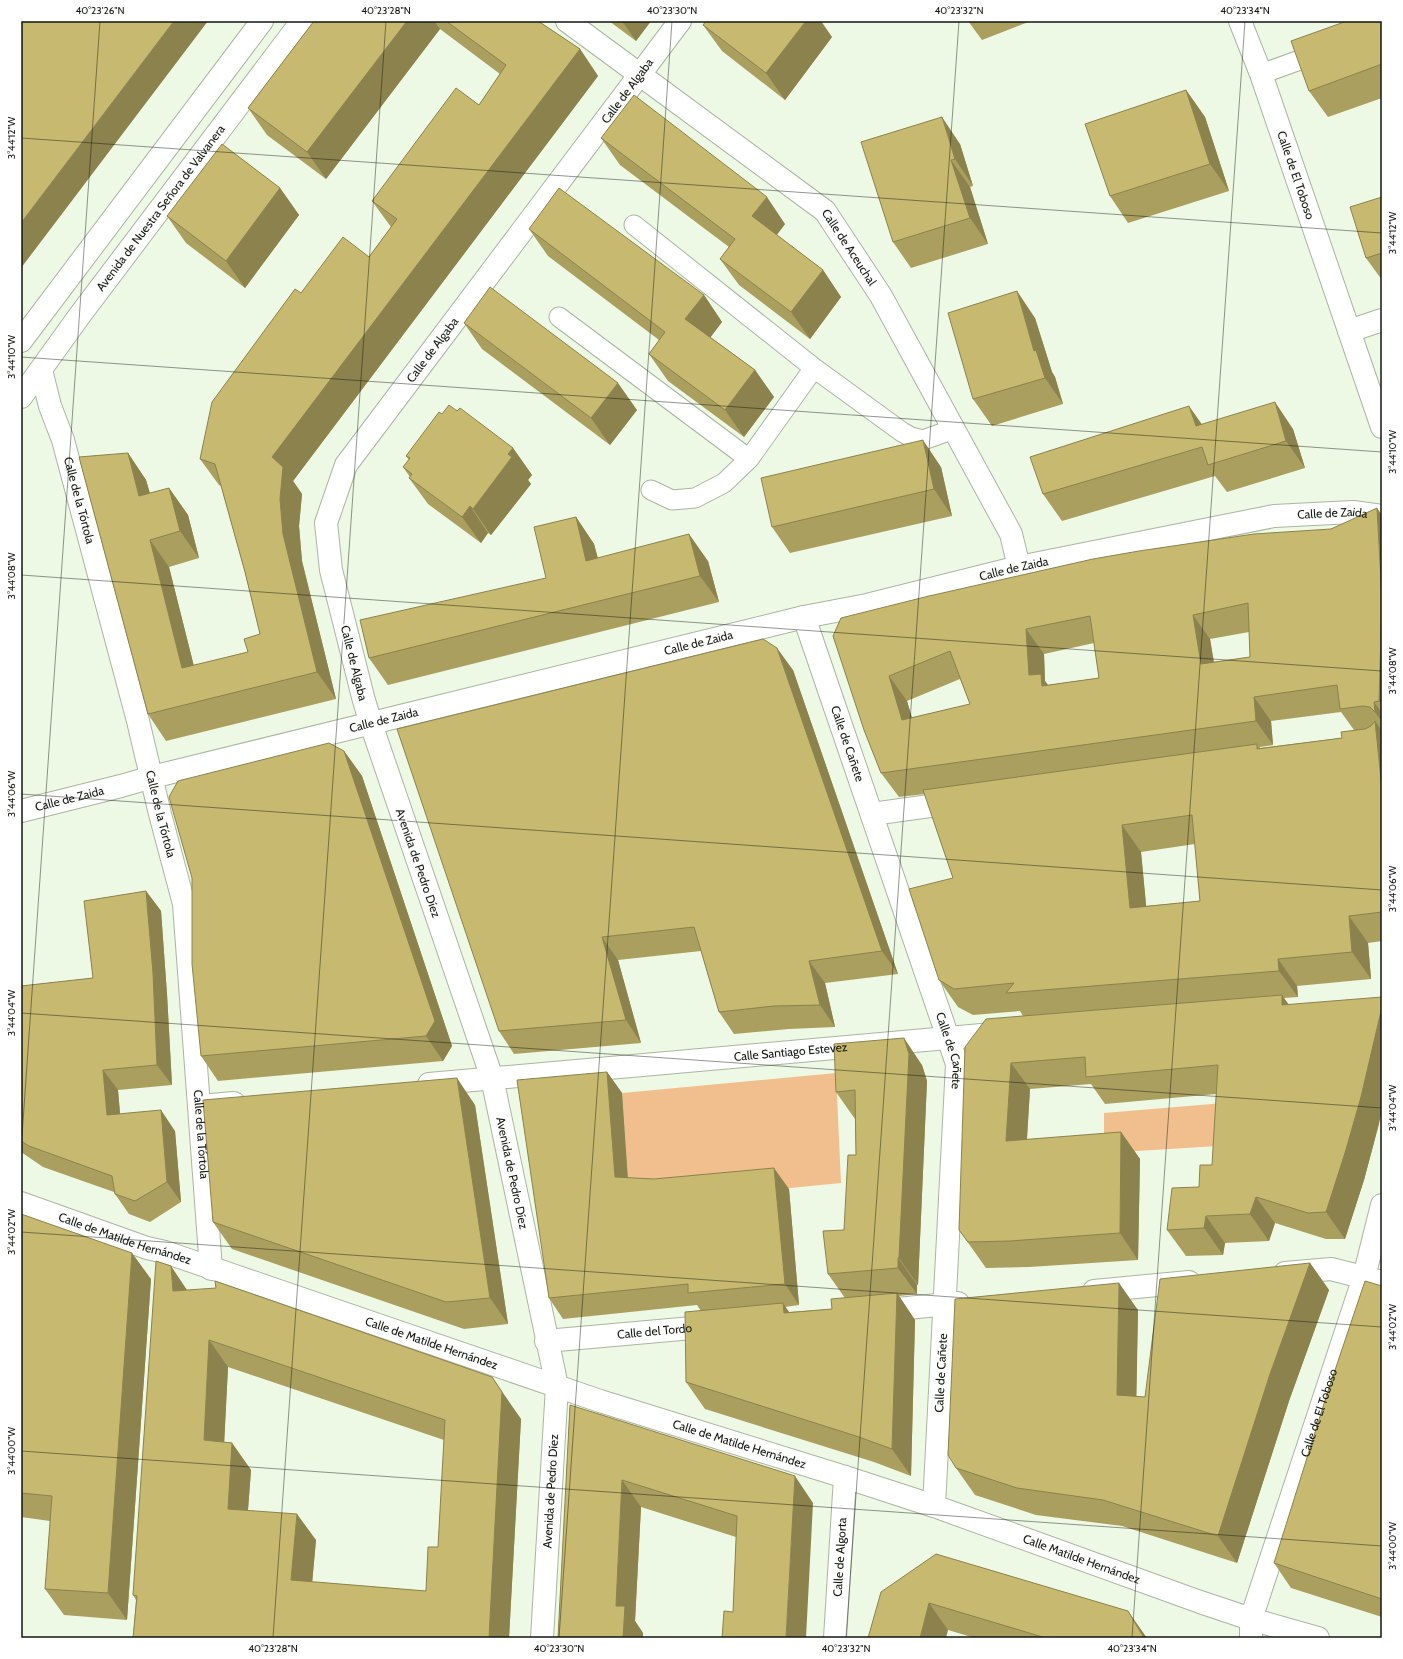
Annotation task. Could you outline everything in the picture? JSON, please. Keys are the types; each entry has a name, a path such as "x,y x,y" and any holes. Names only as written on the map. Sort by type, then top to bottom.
{"street":[{"path":"21,341 262,21"},
{"name":"Avenida de Nuestra Señora de Valvanera","path":"21,397 84,309 302,21"},
{"name":"Calle de Aceuchal","path":"567,21 640,73 825,211 881,296 954,429 1011,534 1019,567"},
{"name":"Calle de Algaba","path":"371,724 359,682 330,562 326,523 346,465 680,21"},
{"name":"Calle de El Toboso","path":"1240,21 1261,74 1382,427"},
{"path":"1349,330 1382,320"},
{"name":"Calle de la Tórtola","path":"41,370 50,406 65,448 184,904 211,1269"},
{"name":"Calle de Zaida","path":"21,811 152,777 804,617 867,604 1019,567 1274,516 1354,512 1382,516"},
{"name":"Calle de Cañete","path":"804,617 957,1064 934,1506"},
{"name":"Avenida de Pedro Díez","path":"371,724 492,1078 546,1341 557,1386 542,1638"},
{"path":"872,814 982,799"},
{"name":"Calle Santiago Estevez","path":"413,1086 1027,1031"},
{"path":"199,1106 254,1101"},
{"name":"Calle de Matilde Hernández","path":"21,1202 147,1248 165,1252 600,1401 846,1477"},
{"name":"Calle de El Toboso","path":"1251,1628 1373,1280 1382,1205"},
{"path":"163,1276 165,1252"},
{"path":"1268,1275 1331,1269 1373,1280"},
{"path":"1070,1293 1212,1280"},
{"path":"856,1313 976,1302"},
{"name":"Calle del Tordo","path":"546,1341 737,1324"},
{"name":"Calle Matilde Hernández","path":"846,1477 934,1506 1251,1628 1318,1638"},
{"name":"Calle de Algorta","path":"835,1638 846,1477"}],"lane":[{"path":"1261,74 1338,46"},
{"path":"634,224 814,368 912,437 923,440 954,429"},
{"path":"559,317 749,459"},
{"path":"651,490 672,500 695,498 724,483 749,459 814,368"}],"shaded area":[{"path":"836,1073 841,1183 669,1200 628,1182 622,1093"},
{"path":"1236,1102 1234,1145 1104,1153 1104,1113"}],"building":[{"path":"21,21 174,21 21,223"},
{"path":"314,21 407,21 307,152 248,108"},
{"path":"446,21 538,21 580,49 272,457 283,467 280,499 283,534 317,672 148,714 79,457 128,453 139,496 169,488 180,531 150,540 182,668 248,652 244,639 260,634 245,572 215,464 200,459 212,402 295,289 301,293 343,237 369,257 397,219 372,201 456,88 479,105 506,65"},
{"path":"706,21 806,21 766,73 703,25"},
{"path":"1347,21 1382,21 1382,64 1309,91 1291,41"},
{"path":"1186,90 1210,164 1110,196 1085,124"},
{"path":"634,95 767,197 752,216 823,270 791,312 720,259 735,239 601,138"},
{"path":"942,117 955,159 951,160 970,218 893,242 861,142"},
{"path":"222,144 280,188 226,261 167,216"},
{"path":"559,188 704,295 685,319 755,370 725,410 649,354 665,332 529,229"},
{"path":"1382,197 1382,253 1366,258 1350,207"},
{"path":"490,287 618,383 591,418 464,323"},
{"path":"1017,291 1034,351 1036,350 1045,378 973,399 948,313"},
{"path":"1275,402 1286,441 1208,465 1202,447 1043,494 1030,457 1189,406 1196,426"},
{"path":"449,405 457,411 460,408 513,448 508,454 512,457 473,509 470,506 462,517 409,478 412,474 403,467 410,458 406,456 439,412 442,414"},
{"path":"923,440 934,489 772,527 761,478"},
{"path":"1377,508 1382,599 1379,701 1374,702 1375,712 1370,707 1363,706 1340,709 1337,685 1254,697 1256,721 881,773 864,730 833,636 841,618 929,596 1093,559 1254,534 1331,529","holes":["1248,603 1250,657 1201,664 1193,615","1090,616 1099,678 1042,686 1041,674 1029,675 1026,629","950,651 970,704 902,720 889,676"]},
{"path":"576,517 586,561 689,534 700,576 369,658 360,620 546,578 534,527"},
{"path":"763,639 777,648 882,951 809,961 820,1005 774,1006 719,1012 694,927 602,937 626,1020 499,1031 397,729"},
{"path":"1375,721 1382,789 1382,912 1349,916 1352,952 1278,959 1279,971 1006,993 1014,983 954,989 939,980 909,889 953,878 923,790 1257,744 1257,749 1342,738 1341,732 1365,729 1371,726","holes":["1192,815 1200,901 1130,908 1122,825"]},
{"path":"329,743 344,751 435,1021 426,1036 201,1056 192,964 192,878 169,797 178,781"},
{"path":"146,891 153,973 157,1065 103,1070 107,1115 161,1110 167,1182 135,1201 115,1194 112,1176 29,1146 21,1141 21,986 93,978 84,901"},
{"path":"1282,995 1282,1005 1382,997 1382,1007 1361,1097 1326,1212 1308,1213 1256,1197 1250,1214 1206,1216 1204,1228 1167,1230 1172,1188 1199,1187 1200,1165 1212,1165 1218,1065 1086,1077 1085,1057 1011,1063 1006,1141 1121,1132 1120,1233 1010,1241 968,1242 959,1230 965,1047 986,1019"},
{"path":"904,1038 909,1054 898,1268 828,1274 823,1231 844,1230 848,1155 856,1155 855,1090 836,1092 834,1044"},
{"path":"607,1072 615,1177 654,1179 774,1168 785,1284 688,1293 688,1284 549,1298 517,1080"},
{"path":"457,1078 490,1298 446,1302 213,1222 203,1100"},
{"path":"21,1214 132,1253 108,1593 45,1589 52,1496 21,1493"},
{"path":"156,1261 171,1266 173,1291 216,1288 215,1281 492,1377 502,1392 489,1638 133,1638 137,1596 133,1595","holes":["209,1340 445,1420 438,1547 428,1547 426,1591 291,1580 297,1514 228,1509 232,1443 204,1440"]},
{"path":"1310,1263 1270,1374 1218,1536 1103,1500 1017,1488 956,1468 948,1455 955,1299 1119,1283 1117,1395 1145,1397 1160,1279"},
{"path":"1365,1281 1382,1286 1382,1599 1274,1563 1328,1391"},
{"path":"897,1293 892,1449 856,1436 686,1382 685,1312 783,1303 784,1313 832,1309 831,1299"},
{"path":"570,1405 795,1476 786,1638 722,1638 724,1611 733,1612 737,1516 622,1480 616,1606 625,1606 623,1638 558,1638"},
{"path":"936,1554 1128,1611 1144,1638 1046,1638 929,1603 920,1638 868,1638 881,1592"}]}
